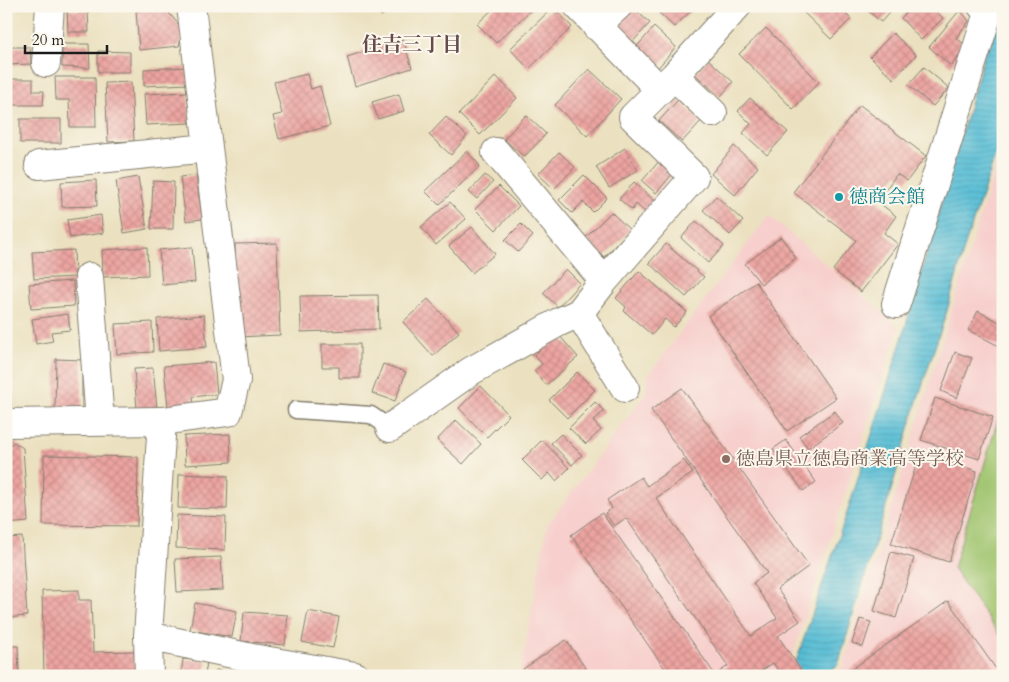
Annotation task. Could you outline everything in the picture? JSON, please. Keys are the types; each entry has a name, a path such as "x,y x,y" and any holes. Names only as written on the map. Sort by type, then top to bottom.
{"street":[{"path":"46,63 50,6"},
{"path":"6,423 162,420 228,412 236,380 191,6"},
{"path":"578,6 596,26 667,83 713,114"},
{"path":"596,26 618,6"},
{"path":"390,428 471,371 578,313 604,280 694,177 633,117 667,83 737,6"},
{"path":"896,304 988,13 982,6"},
{"path":"39,165 208,148"},
{"path":"496,152 604,280"},
{"path":"88,277 100,422"},
{"path":"578,313 626,388"},
{"path":"149,676 148,636 162,420"},
{"path":"148,636 252,658 355,676"}],"lane":[{"path":"296,410 371,415 390,428"}],"shaded area":[{"name":"徳島県立徳島商業高等学校","path":"1003,141 1003,676 829,676 843,667"},
{"name":"徳島県立徳島商業高等学校","path":"769,215 899,327 786,676 520,676 547,525 645,394 649,374"}],"green space":[{"path":"1003,375 1003,640 953,568 999,416"}],"water":[{"path":"1003,8 1003,129 965,245 947,311 917,401 838,665 821,676 791,676 849,507 902,339 986,49"}],"building":[{"path":"375,6 399,6 381,16"},
{"path":"496,6 535,6 496,43 477,24"},
{"path":"652,6 688,6 692,10 674,27"},
{"path":"797,6 838,6 851,19 831,39"},
{"path":"862,6 895,6 881,22"},
{"path":"913,6 937,6 934,9 943,18 921,40 901,18"},
{"path":"553,7 572,27 529,69 510,49"},
{"path":"165,8 183,30 179,46 139,50 136,10"},
{"path":"633,8 650,23 628,47 611,32"},
{"path":"67,10 88,10 89,32 68,32"},
{"path":"960,10 969,21 956,38 967,46 951,66 929,47"},
{"path":"654,27 676,47 655,71 633,51"},
{"path":"766,28 819,82 793,109 739,54"},
{"path":"893,33 916,55 894,79 870,57"},
{"path":"403,39 412,68 355,86 347,57"},
{"path":"62,44 89,44 90,68 62,67"},
{"path":"6,47 30,47 31,64 6,65"},
{"path":"98,51 130,52 130,72 98,72"},
{"path":"708,59 733,82 720,97 695,74"},
{"path":"188,67 189,84 144,86 144,69"},
{"path":"924,67 949,88 933,106 908,85"},
{"path":"589,69 621,99 587,136 555,105"},
{"path":"307,74 311,89 320,86 330,126 279,139 273,116 282,114 274,82"},
{"path":"496,76 517,98 480,135 459,114"},
{"path":"55,77 95,77 96,127 70,127 69,100 56,100"},
{"path":"9,79 33,79 33,91 44,91 43,105 9,105"},
{"path":"131,82 134,141 108,142 105,83"},
{"path":"188,92 190,123 146,125 144,94"},
{"path":"399,94 404,111 378,119 372,102"},
{"path":"750,98 788,132 767,155 743,133 751,124 738,111"},
{"path":"678,100 701,121 682,142 659,121"},
{"name":"徳商会館","path":"860,105 926,156 907,181 897,174 877,201 896,216 884,233 898,244 861,292 833,270 856,240 793,192"},
{"path":"526,115 546,134 524,157 504,139"},
{"path":"446,117 467,136 451,155 429,135"},
{"path":"20,119 61,119 61,143 20,143"},
{"path":"734,146 758,167 735,195 711,174"},
{"path":"625,148 638,170 609,188 596,167"},
{"path":"467,151 480,166 439,205 425,191"},
{"path":"559,152 575,167 554,189 538,174"},
{"path":"661,159 675,171 656,193 642,181"},
{"path":"196,175 202,219 186,221 180,177"},
{"path":"485,175 493,182 477,199 469,192"},
{"path":"584,175 607,198 593,212 583,202 572,213 559,200"},
{"path":"138,177 147,229 124,233 116,181"},
{"path":"96,180 97,206 62,207 61,182"},
{"path":"153,181 174,182 173,229 151,229"},
{"path":"634,182 655,201 645,212 636,204 632,210 619,199"},
{"path":"499,186 519,206 496,230 475,209"},
{"path":"716,196 743,221 730,235 703,210"},
{"path":"450,202 466,219 436,245 421,227"},
{"path":"611,212 630,230 604,257 585,238"},
{"path":"101,215 103,233 70,238 67,220"},
{"path":"696,221 724,246 708,263 681,238"},
{"path":"521,224 533,236 518,252 505,240"},
{"path":"472,227 495,254 472,273 449,246"},
{"path":"781,237 796,258 761,284 745,264"},
{"path":"277,243 280,335 238,337 235,244"},
{"path":"666,244 704,277 686,297 649,263"},
{"path":"147,247 148,275 103,277 102,250"},
{"path":"192,247 195,282 162,285 159,250"},
{"path":"74,250 75,277 34,279 32,252"},
{"path":"566,269 580,283 558,307 543,293"},
{"path":"639,271 687,312 674,327 665,319 652,335 624,311 626,307 616,298"},
{"path":"73,281 74,306 31,309 29,284"},
{"path":"756,282 836,398 787,431 708,316"},
{"path":"378,295 379,329 301,332 300,296"},
{"path":"6,297 8,297 8,311 6,311"},
{"path":"428,299 459,332 433,356 403,322"},
{"path":"978,311 1003,324 1003,339 999,346 968,330"},
{"path":"68,314 70,330 51,332 53,341 36,344 32,319"},
{"path":"204,315 207,347 159,351 157,319"},
{"path":"152,322 153,352 117,354 115,324"},
{"path":"558,334 578,357 546,385 534,371 542,364 534,355"},
{"path":"322,344 360,344 360,378 339,378 339,367 322,367"},
{"path":"955,352 972,358 957,398 941,391"},
{"path":"6,356 8,356 12,412 6,412"},
{"path":"56,359 82,360 82,411 55,410"},
{"path":"214,362 217,394 193,397 194,406 168,408 164,366"},
{"path":"383,364 406,372 395,401 372,393"},
{"path":"153,368 157,408 137,410 134,369"},
{"path":"577,372 595,390 567,418 549,400"},
{"path":"481,386 509,415 487,437 459,408"},
{"path":"682,388 809,566 777,589 800,621 778,636 805,676 782,676 773,663 754,676 720,676 718,673 728,666 626,518 614,526 605,513 612,508 607,500 641,477 647,486 684,460 693,473 656,498 751,636 777,618 753,583 767,573 651,410"},
{"path":"935,398 993,417 979,459 921,440"},
{"path":"595,402 604,411 593,421 601,430 586,444 569,428"},
{"path":"835,411 843,423 808,448 799,436"},
{"path":"456,420 481,444 463,464 437,440"},
{"path":"230,434 231,462 185,465 184,436"},
{"path":"561,434 582,455 572,465 551,443"},
{"path":"542,440 569,468 556,481 549,473 542,480 522,460"},
{"path":"786,440 816,482 803,491 773,449"},
{"path":"14,442 23,448 28,522 6,524 6,449"},
{"path":"920,453 977,471 949,562 891,544"},
{"path":"44,455 138,457 137,526 43,525"},
{"path":"179,474 228,476 227,509 178,508"},
{"path":"602,513 716,676 670,676 571,535"},
{"path":"177,515 226,517 225,550 176,548"},
{"path":"22,537 27,616 6,618 6,538"},
{"path":"891,552 914,558 896,618 874,611"},
{"path":"221,557 223,590 177,592 175,559"},
{"path":"79,590 79,600 91,600 93,652 134,651 135,673 44,676 42,591"},
{"path":"948,601 1001,676 842,676"},
{"path":"195,603 237,611 232,637 190,630"},
{"path":"308,611 339,617 333,648 302,642"},
{"path":"244,612 288,615 285,645 241,641"},
{"path":"860,619 871,622 863,647 852,643"},
{"path":"566,640 591,676 527,676 523,669"},
{"path":"6,646 18,646 19,676 6,676"},
{"path":"183,659 207,661 205,676 181,676"},
{"path":"216,670 248,675 248,676 215,676"}],"place":[{"name":"徳商会館","path":"839,197"},
{"name":"徳島県立徳島商業高等学校","path":"726,459"}],"district":[{"name":"住吉三丁目","path":"412,44"}]}
